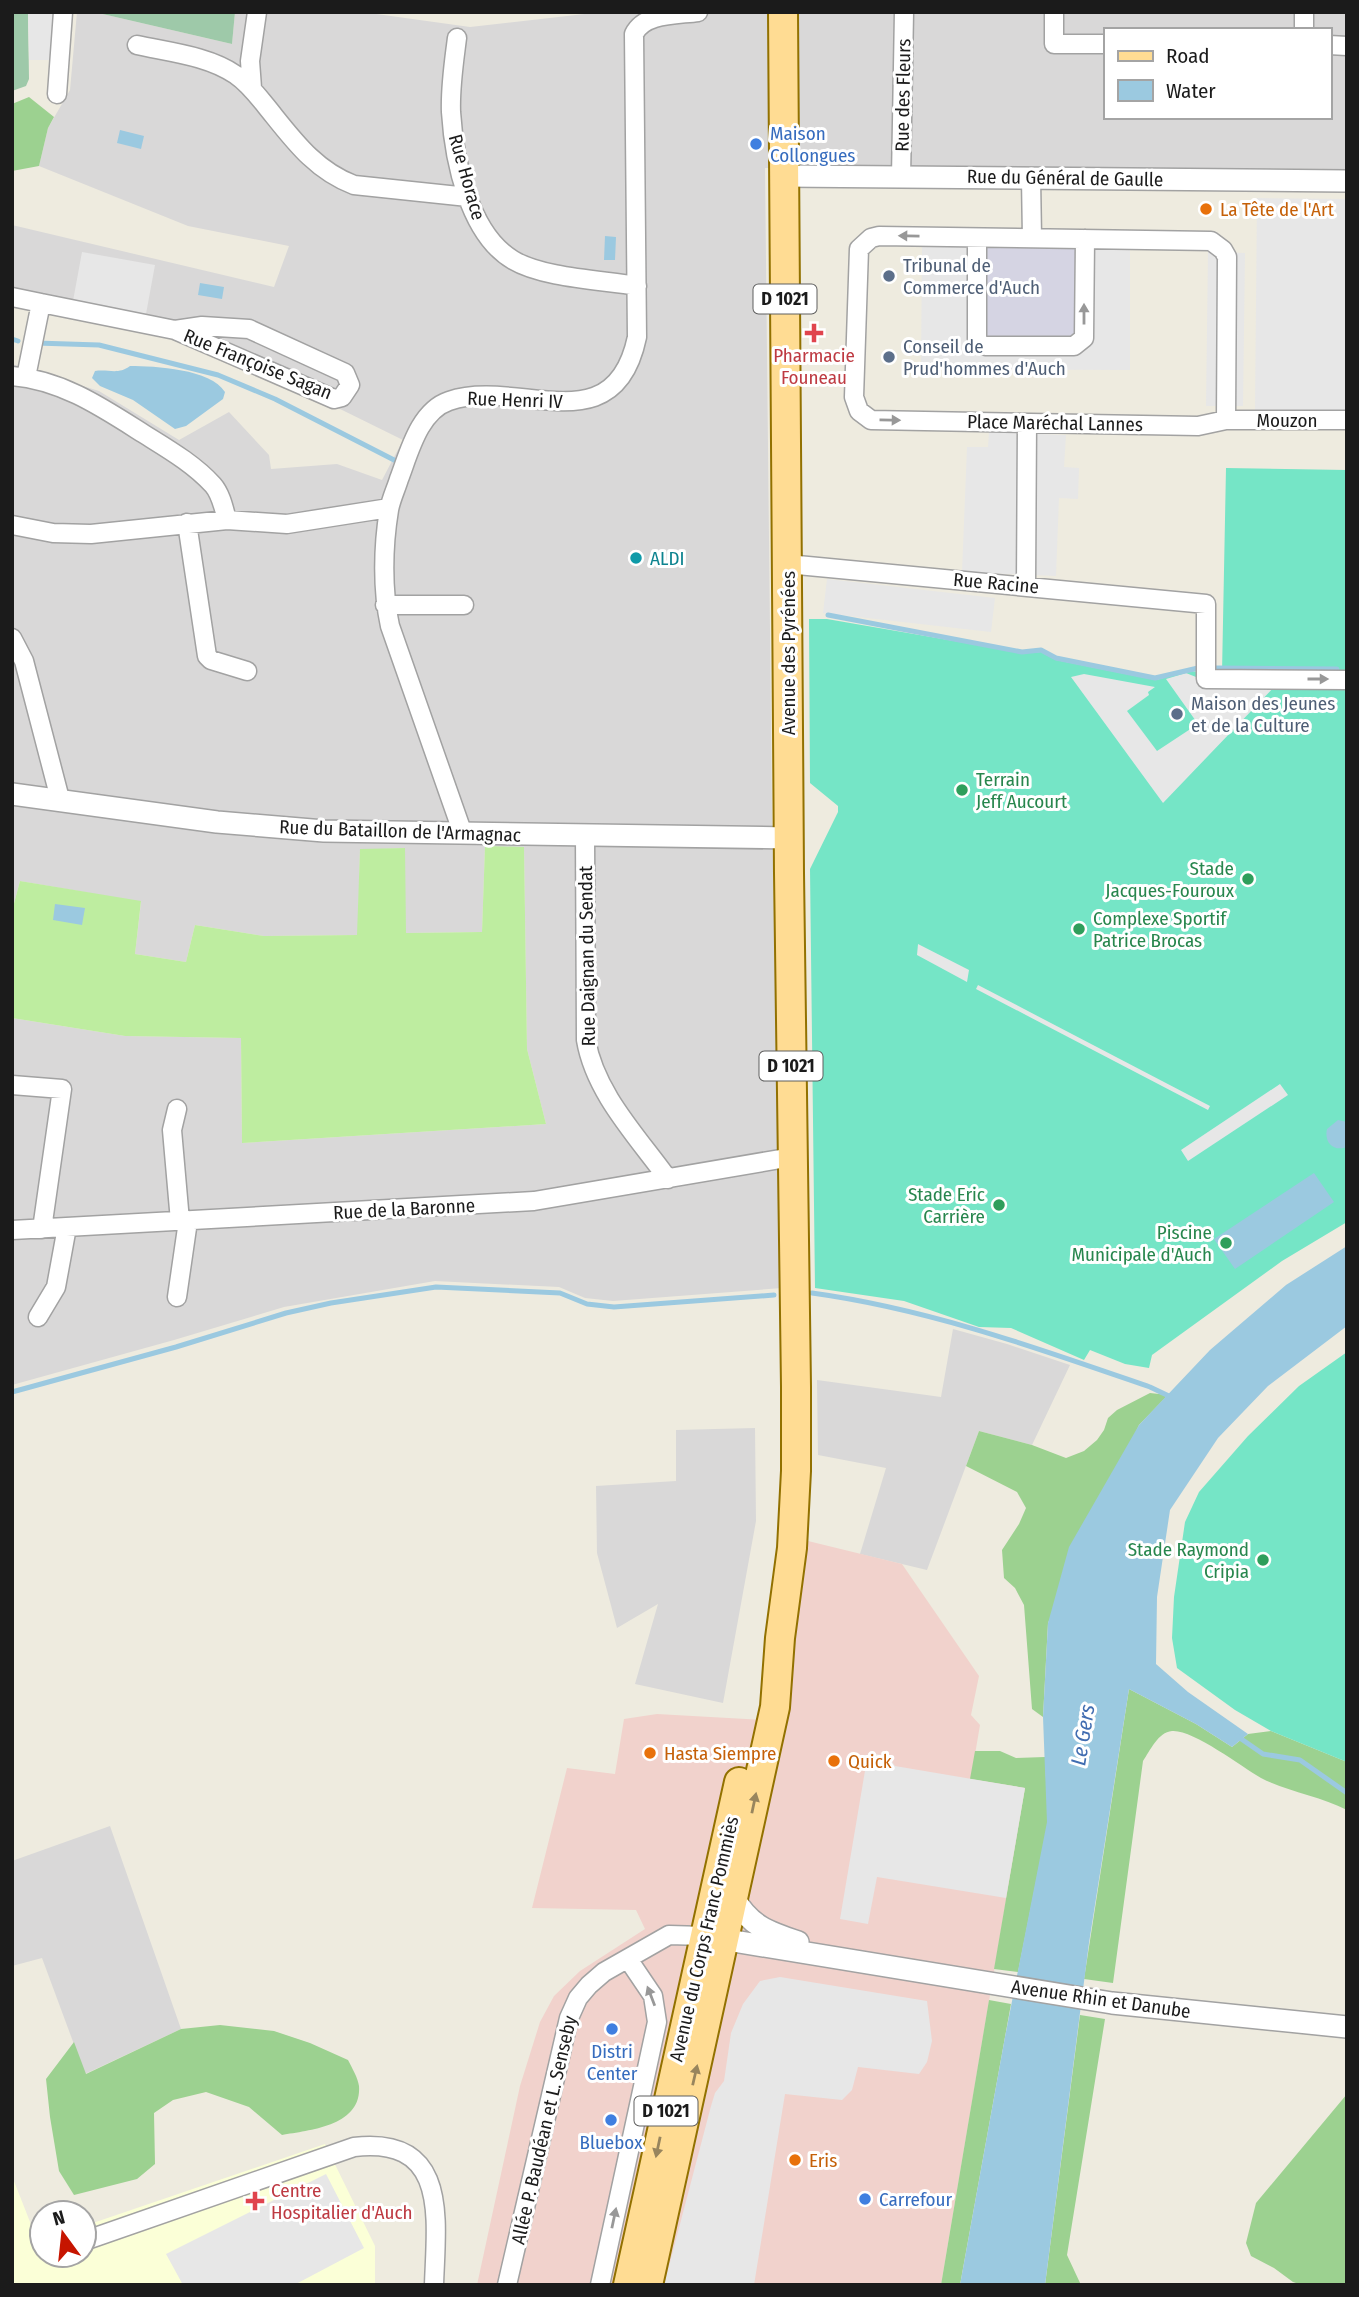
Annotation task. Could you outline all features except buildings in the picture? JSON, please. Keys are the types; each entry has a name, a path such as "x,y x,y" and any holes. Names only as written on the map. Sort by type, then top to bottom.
{"main road":[{"name":"Avenue des Pyrénées","path":"783,12 794,1293"},
{"name":"Avenue du Corps Franc Pommiès","path":"628,2285 714,1938 734,1898 775,1707 780,1638 792,1548 796,1471 794,1293"},
{"name":"Avenue du Corps Franc Pommiès","path":"648,2285 755,1707 780,1638"}],"street":[{"path":"57,94 63,12"},
{"path":"251,88 250,61 257,12"},
{"name":"Rue Henri IV","path":"463,834 385,605 389,508 416,434 429,416 445,402 468,396 570,402 598,396 620,380 632,361 637,337 634,34 642,23 698,12"},
{"name":"Rue des Fleurs","path":"901,177 904,12"},
{"path":"1054,12 1054,44 1104,44"},
{"name":"Rue Horace","path":"457,38 451,111 458,160 479,226 494,245 512,260 536,270 637,286"},
{"path":"137,45 205,61 234,74 251,88 306,155 337,178 354,185 468,197"},
{"name":"Rue du Général de Gaulle","path":"784,176 1347,181"},
{"path":"1031,178 1032,238"},
{"name":"Place Maréchal Lannes","path":"879,236 1032,238 1211,241 1223,250 1227,257 1227,420 1198,426 871,420 864,416 856,406 859,249 871,238 879,236"},
{"path":"977,238 977,338 981,345 986,346 1074,346 1082,341 1084,239"},
{"name":"Rue Françoise Sagan","path":"12,297 175,330 334,400 342,397 350,385 345,373 249,329 202,326 175,330"},
{"path":"41,303 19,377 71,391 89,399 172,451 216,488 227,520"},
{"name":"Mouzon","path":"1227,420 1347,420"},
{"path":"1026,585 1027,423"},
{"path":"12,525 53,533 90,534 227,520 287,524 389,508"},
{"path":"187,523 207,656 211,660 247,671"},
{"name":"Rue Racine","path":"787,564 1206,604 1206,679 1347,680"},
{"path":"385,605 464,605"},
{"path":"12,638 24,662 60,799"},
{"name":"Rue du Bataillon de l'Armagnac","path":"12,794 217,822 324,831 789,838"},
{"name":"Rue Daignan du Sendat","path":"585,835 586,1040 589,1058 598,1081 668,1179"},
{"path":"12,1085 62,1089 42,1228"},
{"path":"177,1109 172,1130 184,1221 177,1297"},
{"name":"Rue de la Baronne","path":"12,1230 534,1201 792,1157"},
{"path":"38,1317 56,1287 67,1227"},
{"name":"Avenue Rhin et Danube","path":"734,1898 749,1920 769,1932 856,1961"},
{"name":"Allée P. Baudéan et L. Senseby","path":"507,2285 569,2018 578,1998 589,1984 604,1972 669,1935 714,1938"},
{"name":"Avenue Rhin et Danube","path":"714,1938 1112,2003 1347,2027"},
{"path":"600,2285 657,2022 653,1996 628,1959"},
{"path":"98,2236 354,2147 375,2145 404,2154 418,2164 428,2177 434,2193 436,2212 434,2285"}],"shaded area":[{"path":"12,12 28,12 29,79 26,86 12,91"},
{"path":"28,12 53,12 53,60 29,60"},
{"path":"77,12 94,12 232,44 235,12 362,12 470,27 602,12 1347,12 1347,169 765,168 772,816 782,1288 613,1301 585,1298 559,1287 435,1281 284,1307 12,1385 12,1018 125,1036 241,1038 242,1143 546,1124 527,1049 524,847 485,847 482,932 405,933 405,848 360,850 358,935 264,936 195,925 186,962 135,954 141,902 20,881 12,911 12,364 99,391 179,440 229,412 269,455 271,469 337,464 382,480 403,440 334,406 174,339 12,305 12,225 274,287 289,246 188,226 39,166 48,128 70,90"},
{"path":"94,12 235,12 232,44"},
{"path":"1257,198 1347,199 1347,412 1255,411"},
{"path":"922,247 1130,247 1130,370 921,369"},
{"path":"982,247 1079,247 1079,340 981,340"},
{"path":"82,252 155,265 146,314 73,301"},
{"path":"1208,252 1245,253 1243,406 1206,406"},
{"path":"989,432 1066,435 1064,467 1079,468 1078,499 1059,498 1056,576 962,572 967,447 988,447"},
{"path":"827,579 995,598 991,632 823,613"},
{"path":"1186,673 1211,683 1276,685 1163,803 1071,677 1084,674 1155,687 1148,692 1149,695 1127,711 1157,751 1198,724 1166,679"},
{"path":"918,944 969,970 967,982 917,955"},
{"path":"978,985 1210,1106 1208,1110 976,989"},
{"path":"1280,1084 1288,1095 1188,1161 1181,1150"},
{"path":"953,1329 1070,1365 1032,1445 979,1431 927,1570 860,1554 886,1468 818,1455 817,1380 941,1397"},
{"path":"755,1428 756,1521 723,1703 635,1684 658,1604 617,1628 597,1553 596,1486 676,1481 676,1430"},
{"path":"808,1541 902,1564 979,1676 971,1715 980,1725 971,1778 1025,1788 941,2285 477,2285 520,2086 540,2022 554,1996 580,1971 645,1929 636,1910 532,1908 567,1768 615,1774 624,1719 657,1714 783,1721"},
{"path":"868,1753 888,1756 895,1766 1025,1788 1006,1898 877,1877 868,1924 840,1919"},
{"path":"110,1826 181,2029 85,2074 42,1958 12,1966 12,1861"},
{"path":"780,1977 927,2001 932,2041 927,2062 919,2074 858,2067 852,2090 842,2100 785,2094 754,2285 664,2285 711,2106 715,2093 724,2081 731,2033 743,2004 760,1981"},
{"name":"Centre Hospitalier d'Auch","path":"325,2144 375,2246 375,2285 12,2285 12,2176 28,2217 28,2269 98,2269 98,2221"},
{"path":"326,2174 364,2248 294,2285 183,2285 166,2254"}],"green space":[{"path":"29,97 54,117 48,128 39,166 12,171 12,104"},
{"name":"Complexe Sportif Patrice Brocas","path":"1226,468 1347,470 1347,1222 1282,1261 1152,1355 1149,1368 1125,1364 1090,1350 1084,1360 1011,1328 979,1327 904,1301 815,1288 810,869 838,812 838,806 810,783 809,619 827,619 1024,653 1041,652 1056,660 1156,680 1188,671 1222,673"},
{"path":"485,846 524,847 527,1049 546,1124 242,1143 241,1038 125,1036 12,1018 12,911 20,881 141,901 135,954 186,962 195,925 264,936 357,935 360,849 405,848 406,933 482,932"},
{"name":"Stade Raymond Cripia","path":"1347,1352 1347,1762 1271,1731 1235,1710 1177,1668 1172,1638 1174,1597 1185,1522 1199,1492 1248,1436 1299,1386"},
{"path":"1150,1393 1168,1395 1139,1425 1048,1623 1043,1717 1032,1709 1024,1605 1015,1588 1004,1578 1002,1550 1026,1508 1017,1492 966,1466 979,1431 1032,1445 1066,1458 1084,1451 1097,1440 1108,1418 1117,1410"},
{"path":"1129,1689 1196,1724 1232,1747 1248,1734 1271,1731 1347,1762 1347,1810 1261,1778 1192,1736 1181,1732 1167,1732 1155,1743 1143,1761 1113,1983 1084,1979"},
{"path":"975,1751 1000,1751 1016,1758 1045,1757 1048,1822 1018,1972 994,1969 1025,1788 970,1779"},
{"path":"989,2000 1011,2004 960,2285 941,2285"},
{"path":"1080,2015 1105,2019 1067,2255 1081,2285 1045,2285"},
{"path":"220,2025 274,2031 348,2060 359,2086 358,2099 352,2110 332,2124 282,2135 249,2107 206,2092 173,2100 154,2113 155,2164 137,2179 74,2195 59,2171 46,2079 74,2042 86,2074 181,2029"},
{"path":"1347,2094 1347,2285 1302,2285 1251,2256 1246,2243 1256,2203"}],"water":[{"path":"120,130 144,136 141,149 117,143"},
{"path":"605,236 616,237 615,260 604,260"},
{"path":"200,283 224,287 222,299 198,295"},
{"path":"130,366 182,370 208,378 225,392 223,399 186,426 175,429 133,400 100,386 92,378 95,371 117,371"},
{"path":"55,904 85,908 82,925 53,920"},
{"path":"1338,1120 1347,1122 1347,1147 1334,1147 1328,1142 1327,1129"},
{"path":"1314,1173 1334,1202 1235,1269 1214,1239"},
{"name":"Le Gers","path":"1347,1246 1347,1326 1268,1386 1218,1438 1170,1510 1157,1597 1156,1664 1188,1692 1248,1734 1232,1747 1196,1724 1129,1689 1089,1943 1045,2285 960,2285 1047,1822 1043,1717 1048,1623 1069,1547 1139,1425 1210,1350 1286,1285"}],"waterway":[{"path":"12,339 18,341"},
{"path":"36,343 99,345 218,375 275,399 396,461"},
{"path":"828,615 1022,652 1041,650 1056,658 1155,678 1198,668"},
{"path":"1216,668 1337,669"},
{"path":"12,1392 176,1347 286,1313 331,1303 436,1287 560,1293 587,1304 614,1307 774,1295"},
{"path":"812,1293 899,1309 984,1332 1150,1387 1171,1397"},
{"path":"1237,1736 1263,1754 1300,1760 1347,1793"}],"place":[{"name":"Maison Collongues","path":"756,144"},
{"name":"La Tête de l'Art","path":"1206,209"},
{"name":"Tribunal de Commerce d'Auch","path":"889,276"},
{"name":"Pharmacie Founeau","path":"814,333"},
{"name":"Conseil de Prud'hommes d'Auch","path":"889,357"},
{"name":"ALDI","path":"636,558"},
{"name":"Maison des Jeunes et de la Culture","path":"1177,714"},
{"name":"Terrain Jeff Aucourt","path":"962,790"},
{"name":"Stade Jacques-Fouroux","path":"1248,879"},
{"name":"Complexe Sportif Patrice Brocas","path":"1079,929"},
{"name":"Stade Eric Carrière","path":"999,1205"},
{"name":"Piscine Municipale d'Auch","path":"1226,1243"},
{"name":"Stade Raymond Cripia","path":"1263,1560"},
{"name":"Hasta Siempre","path":"650,1753"},
{"name":"Quick","path":"834,1761"},
{"name":"Distri Center","path":"612,2029"},
{"name":"Bluebox","path":"611,2120"},
{"name":"Eris","path":"795,2160"},
{"name":"Carrefour","path":"865,2199"},
{"name":"Centre Hospitalier d'Auch","path":"255,2201"}]}
